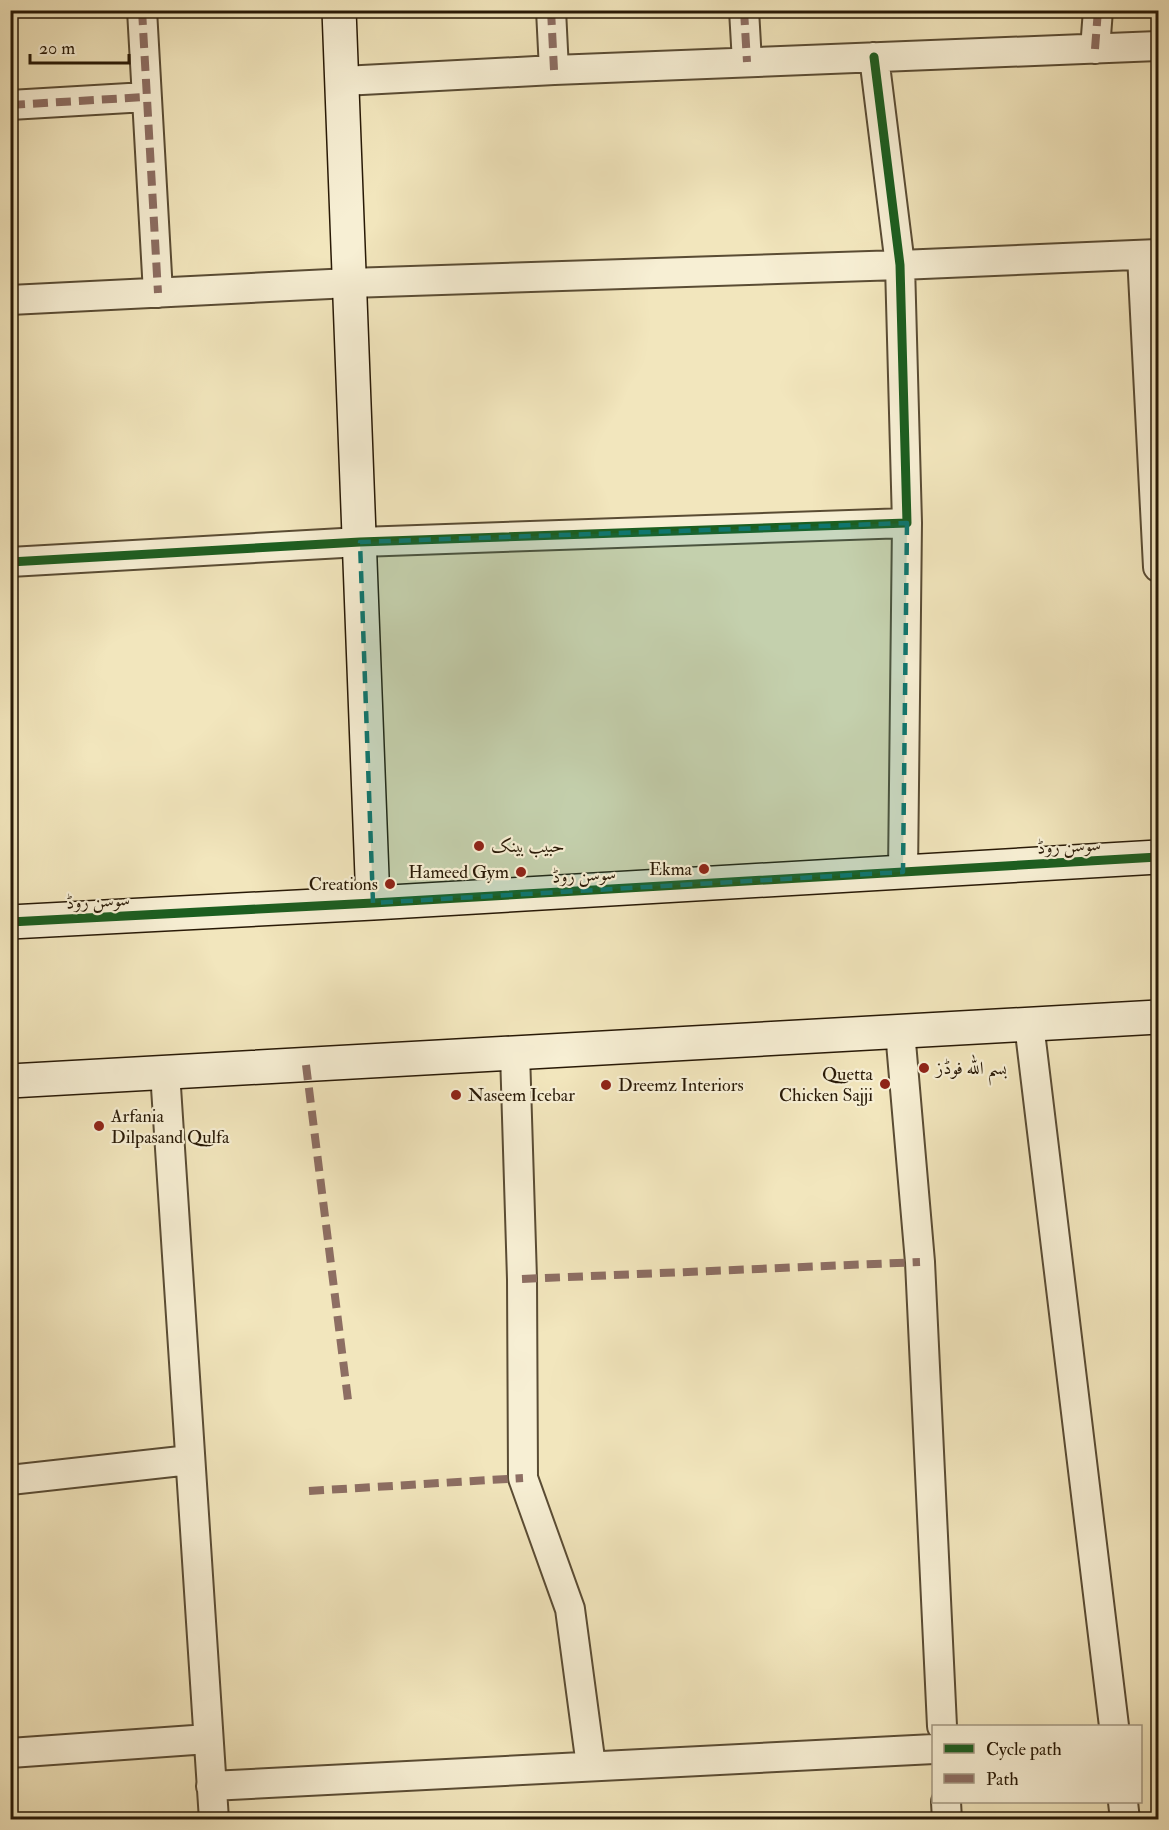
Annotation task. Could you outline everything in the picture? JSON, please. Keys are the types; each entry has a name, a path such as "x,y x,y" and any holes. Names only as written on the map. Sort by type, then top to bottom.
{"street":[{"path":"142,10 158,293"},
{"path":"339,10 373,903"},
{"path":"551,10 554,70"},
{"path":"744,10 747,62"},
{"path":"1095,49 1098,10"},
{"path":"343,81 554,70 1158,46"},
{"path":"874,57 900,265 907,523 903,872"},
{"path":"10,105 146,97"},
{"path":"10,300 350,283 900,265 1150,254 1158,567"},
{"path":"10,562 360,542 907,523"},
{"name":"سوسن روڈ","path":"10,922 1158,857"},
{"path":"10,1081 1158,1017"},
{"path":"1029,1024 1114,1725"},
{"path":"900,1031 920,1262 942,1725"},
{"path":"515,1053 522,1279 523,1478 570,1609 591,1766"},
{"path":"165,1072 214,1820"},
{"path":"10,1480 190,1460"},
{"path":"10,1753 208,1739"},
{"path":"211,1786 932,1749"},
{"path":"946,1803 947,1820"},
{"path":"1123,1803 1125,1820"}],"highlighted area":[{"path":"907,523 903,872 373,903 360,542"}],"marked path":[{"path":"142,10 158,293"},
{"path":"551,10 554,70"},
{"path":"744,10 747,62"},
{"path":"1095,49 1098,10"},
{"path":"10,105 146,97"},
{"path":"306,1065 348,1400"},
{"path":"522,1279 920,1262"},
{"path":"309,1491 523,1478"}],"cycle path":[{"path":"10,562 360,542 907,523 900,265 874,57"},
{"path":"10,922 1158,857"}],"place":[{"name":"حبیب بینک","path":"479,846"},
{"name":"Ekma","path":"704,869"},
{"name":"Hameed Gym","path":"521,872"},
{"name":"Creations","path":"390,884"},
{"name":"بسم اللہ فوڈز","path":"924,1068"},
{"name":"Quetta Chicken Sajji","path":"885,1084"},
{"name":"Dreemz Interiors","path":"606,1085"},
{"name":"Naseem Icebar","path":"456,1095"},
{"name":"Arfania Dilpasand Qulfa","path":"99,1126"}]}
